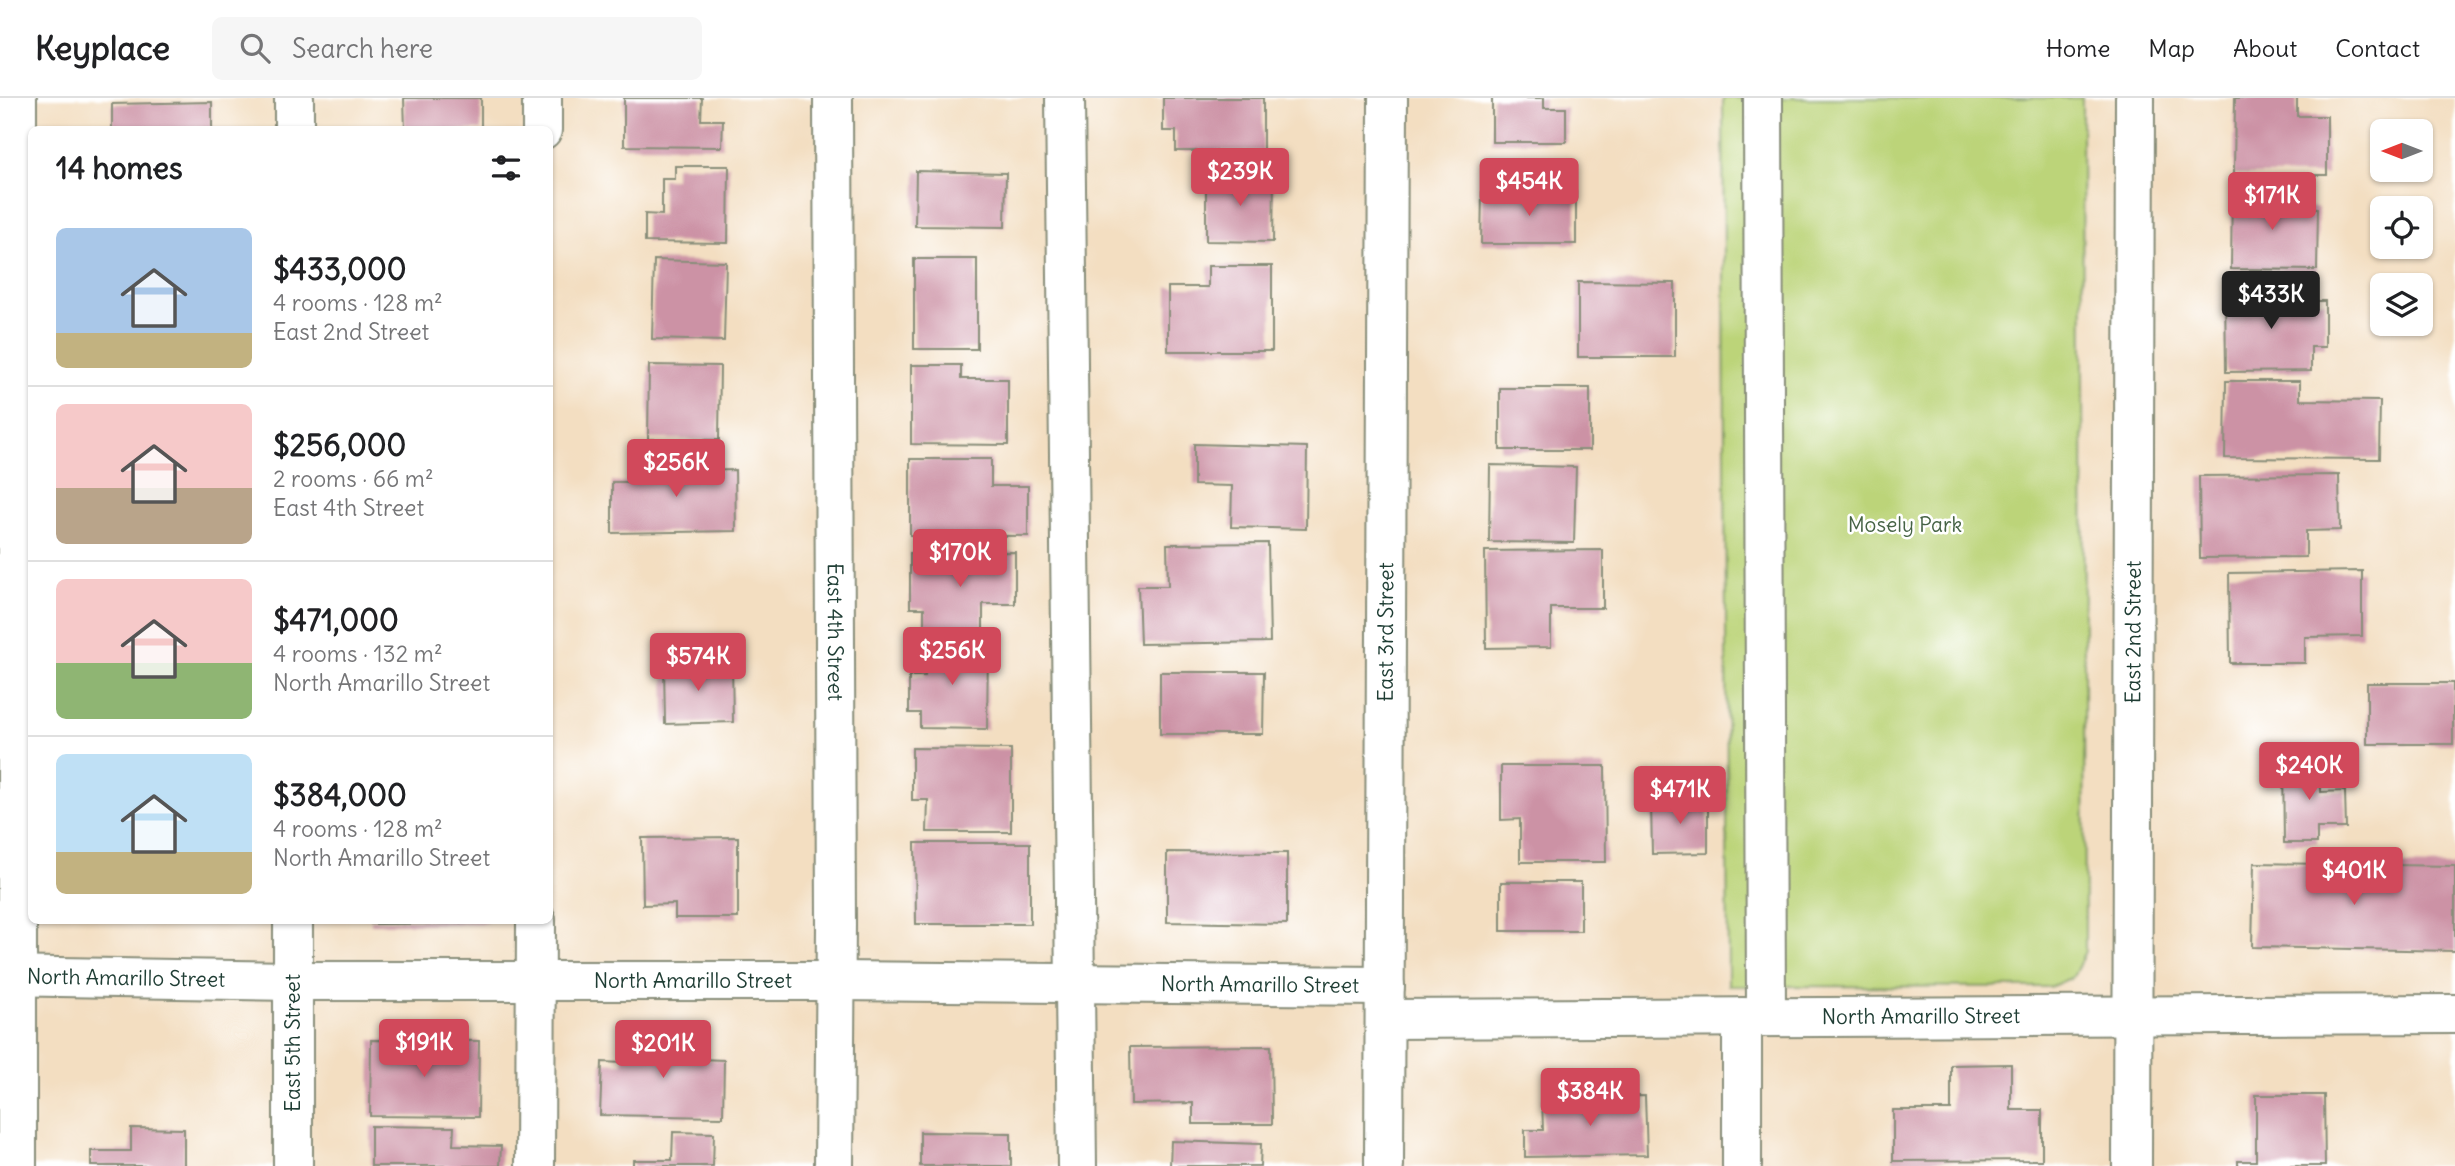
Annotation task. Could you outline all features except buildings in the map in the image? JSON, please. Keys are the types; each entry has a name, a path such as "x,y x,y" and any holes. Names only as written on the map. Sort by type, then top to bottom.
{"street":[{"path":"17,1166 8,976 18,98"},
{"path":"294,98 294,126"},
{"path":"542,98 542,126"},
{"name":"East 4th Street","path":"833,98 836,981 834,1166"},
{"path":"1065,98 1077,1166"},
{"name":"East 3rd Street","path":"1384,1166 1388,98"},
{"path":"1742,1166 1754,1017 1762,98"},
{"name":"East 2nd Street","path":"2132,1166 2135,98"},
{"name":"East 5th Street","path":"293,924 293,1166"},
{"path":"535,1166 536,924"},
{"name":"North Amarillo Street","path":"8,976 293,981 1075,983 1385,1002 1754,1017 2455,1014"}],"green space":[{"name":"Mosely Park","path":"1723,98 2082,98 2085,952 2073,977 2050,987 1728,986"}]}
